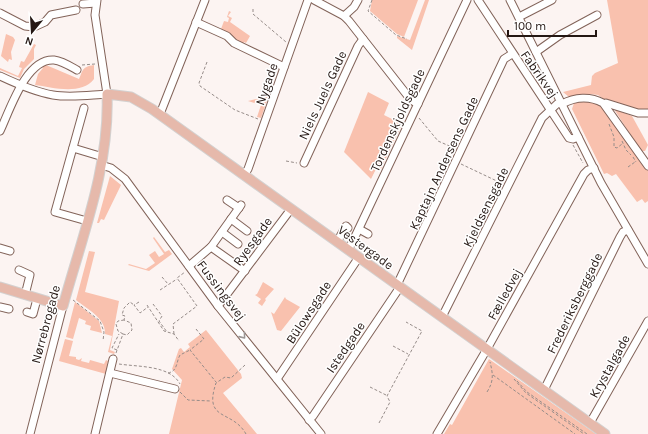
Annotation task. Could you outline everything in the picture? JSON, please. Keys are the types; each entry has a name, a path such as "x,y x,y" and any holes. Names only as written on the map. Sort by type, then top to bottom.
{"main road":[{"name":"Vestergade","path":"107,94 131,97 160,114 605,434"},
{"name":"Nørrebrogade","path":"63,306 102,161 106,140 107,94"},
{"path":"1,290 63,306"}],"street":[{"path":"160,114 205,0"},
{"name":"Nygade","path":"244,175 248,169 308,0"},
{"path":"314,0 344,16 411,100 418,104"},
{"path":"344,16 354,7 358,0"},
{"name":"Tordenskjoldsgade","path":"348,249 359,229 467,0"},
{"name":"Fabrikvej","path":"478,0 512,54 550,109 557,104 562,104 569,100 592,98 603,103 638,113 648,112"},
{"path":"510,0 562,104 575,138 591,169 648,264"},
{"path":"519,17 548,1"},
{"path":"83,4 97,2"},
{"name":"Nørrebrogade","path":"97,2 95,15 107,94"},
{"path":"0,14 25,26 34,26 45,22 51,15 76,10"},
{"path":"536,52 560,35 597,15"},
{"path":"196,22 227,36 234,43 284,67"},
{"name":"Niels Juels Gade","path":"304,163 358,46 363,39"},
{"name":"Kaptajn Andersens Gade","path":"399,286 504,59 512,54"},
{"path":"0,131 22,86 32,69 40,62 55,60 77,70"},
{"path":"0,76 22,86 54,95 81,96 107,94"},
{"path":"603,103 612,113 648,166"},
{"path":"84,108 55,212 87,221"},
{"path":"550,109 575,138"},
{"name":"Kjeldsensgade","path":"442,318 542,118 550,109"},
{"path":"73,148 102,161"},
{"name":"Fussingsvej","path":"102,161 125,179 218,306 321,434"},
{"name":"Fælledvej","path":"437,434 487,349 584,174 591,169"},
{"path":"190,267 211,247 240,207 227,200"},
{"name":"Ryesgade","path":"218,306 291,209"},
{"path":"231,219 248,231"},
{"path":"337,242 346,226 348,228"},
{"path":"359,229 368,234"},
{"name":"Frederiksberggade","path":"544,390 620,236 623,232 628,230"},
{"path":"222,232 238,244"},
{"path":"211,247 245,271"},
{"path":"0,248 10,251"},
{"name":"Bülowsgade","path":"277,379 359,257"},
{"path":"20,270 30,275 24,295"},
{"name":"Istedgade","path":"309,420 399,286"},
{"path":"27,312 33,314 37,299"},
{"name":"Nørrebrogade","path":"30,434 63,306"},
{"path":"0,307 9,309"},
{"name":"Krystalgade","path":"590,423 648,321"},
{"path":"95,434 113,360"},
{"path":"110,373 175,389"}],"path":[{"path":"372,0 368,11 396,35 407,39"},
{"path":"253,9 253,14 282,40 292,45"},
{"path":"523,69 540,59"},
{"path":"207,62 199,83 200,86 235,110 265,121"},
{"path":"77,70 82,65 102,63"},
{"path":"612,113 608,118 614,147 617,148 622,144"},
{"path":"413,114 418,116 438,141 461,152"},
{"path":"575,138 574,150 591,169"},
{"path":"628,167 642,157"},
{"path":"286,161 298,164 301,162 304,163"},
{"path":"457,162 508,186"},
{"path":"160,290 178,278 190,267"},
{"path":"162,276 169,287"},
{"path":"178,278 197,306 173,324 174,334 179,341"},
{"path":"65,297 76,301 100,320 104,332 103,341"},
{"path":"124,320 125,316 122,315 124,308 130,302 140,313 148,306 155,318 167,332 174,334"},
{"path":"134,305 139,302"},
{"path":"153,304 162,316 159,321 167,332"},
{"path":"124,320 131,323 132,330 127,335 120,333 116,324 118,321 124,320"},
{"path":"387,396 422,331 406,322"},
{"path":"168,373 173,372 176,368 180,355 190,350 204,339 196,329"},
{"path":"117,350 112,348 120,333"},
{"path":"123,334 113,360 168,373 176,377 182,393 188,400 212,401"},
{"path":"393,346 409,355"},
{"path":"487,349 493,375 492,384 487,392"},
{"path":"190,350 216,383"},
{"path":"245,365 231,378 225,377 216,383 212,401 215,409 235,422 246,434"},
{"path":"517,371 513,380 526,392 584,434"},
{"path":"517,371 516,379 527,392 587,434"},
{"path":"493,375 576,434"},
{"path":"370,387 387,396 390,402 379,423"}],"shaded area":[{"path":"372,0 418,0 404,37 397,34 370,11"},
{"path":"425,0 429,0 412,50 397,38 397,36 410,40"},
{"path":"607,0 648,0 648,109 637,111 608,102 598,95 591,94 569,97 563,92 591,85 592,76 595,73 618,63"},
{"path":"229,11 231,12 228,16 232,18 230,22 250,36 243,45 221,29 224,21 228,22 229,18 227,17"},
{"path":"6,34 13,37 15,40 11,52 12,60 9,59 8,62 1,56"},
{"path":"34,44 36,45 34,49 34,59 24,69 20,78 0,70 0,68 18,76 22,68 19,67 21,61 24,62"},
{"path":"46,65 79,79 85,68 94,65 94,79 82,87 74,89 35,85 38,74 43,68 42,66"},
{"path":"267,91 270,92 261,118 257,117 261,105 248,101 265,97"},
{"path":"368,92 389,103 384,115 402,124 380,171 376,169 371,179 344,152"},
{"path":"591,101 603,107 648,170 648,201 645,203 642,199 637,202 616,174 612,176 607,173 604,174 572,109 574,103"},
{"path":"614,109 632,116 648,145 645,151 641,151"},
{"path":"110,176 121,185 104,220 101,219 99,223 97,223"},
{"path":"154,237 165,252 169,250 172,254 149,271 128,265 146,269 155,263 149,255 155,251 159,257 164,254 153,238"},
{"path":"89,251 95,252 85,292 119,301 110,350 115,352 114,354 108,352 112,336 105,334 102,323 95,314 76,300"},
{"path":"263,282 274,289 265,299 266,300 262,306 258,303 261,299 255,295"},
{"path":"285,297 300,307 281,331 277,330 271,312 274,314"},
{"path":"75,302 99,321 102,333 90,330 91,326 85,324 86,321 79,318 73,339 66,337"},
{"path":"206,330 241,374 242,378 223,393 257,434 169,434 182,380 172,369 179,349 181,348 184,352 190,347 188,344"},
{"path":"65,339 73,341 69,356 76,357 76,359 79,360 82,358 81,361 89,363 90,360 104,364 106,360 108,361 106,374 59,361"},
{"path":"489,359 596,434 444,434 450,424 452,425"}]}
